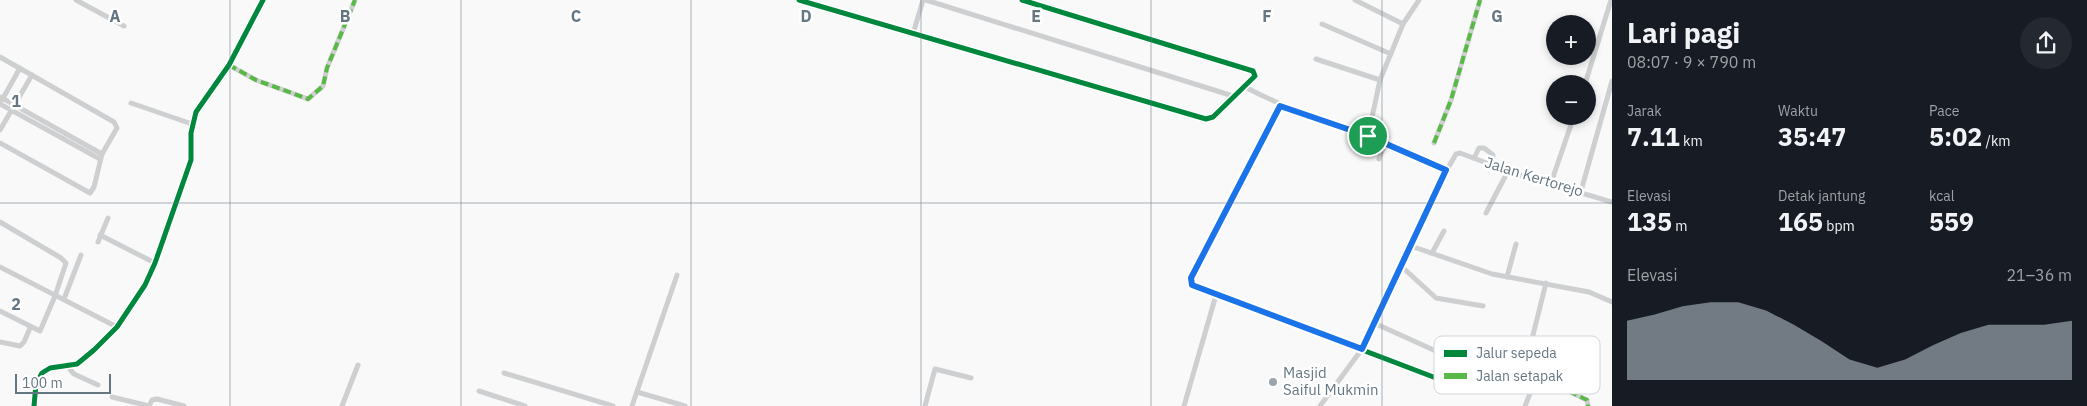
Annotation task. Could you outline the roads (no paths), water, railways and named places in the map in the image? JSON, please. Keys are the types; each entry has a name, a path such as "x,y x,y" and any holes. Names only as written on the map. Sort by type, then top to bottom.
{"street":[{"path":"76,0 124,26"},
{"path":"34,406 36,384 42,373 50,368 77,364 94,350 117,326 141,291 155,263 191,160 192,124 196,112 228,65 263,0"},
{"path":"228,65 256,80 308,99 323,86 327,68 355,0"},
{"path":"799,0 1206,119 1213,117 1233,96 1254,79 1253,72 1022,0"},
{"path":"913,34 925,0 1233,96"},
{"path":"1356,0 1404,24"},
{"path":"1367,6 1370,0"},
{"path":"1368,136 1380,80 1404,24 1419,0"},
{"path":"1434,143 1451,100 1480,0"},
{"path":"1588,75 1611,0"},
{"path":"1322,24 1391,54"},
{"path":"0,57 114,122 117,126 101,157 92,192 87,193 0,143"},
{"path":"1316,59 1380,80"},
{"path":"1,100 20,68"},
{"path":"0,130 32,75"},
{"path":"1581,191 1612,81"},
{"path":"1245,87 1280,106 1368,136 1446,170 1362,349 1320,406"},
{"path":"1,100 14,104 101,157"},
{"path":"1,100 11,110 101,157"},
{"path":"131,103 192,124"},
{"path":"1280,106 1191,278 1192,285 1434,377"},
{"path":"1551,183 1571,125"},
{"path":"1379,158 1385,143"},
{"path":"1474,158 1479,148 1484,148 1493,155 1490,165"},
{"name":"Jalan Kertorejo","path":"1446,170 1456,154 1460,152 1508,171 1581,191 1612,202"},
{"path":"1486,213 1508,171"},
{"path":"98,242 108,218"},
{"path":"0,222 64,261 66,267 40,331 30,328 0,311"},
{"path":"1432,253 1444,231"},
{"path":"100,235 155,263"},
{"path":"1507,276 1516,244"},
{"path":"1411,246 1507,276 1589,292 1612,302"},
{"path":"64,300 81,255"},
{"path":"1401,266 1436,298 1483,306"},
{"path":"0,267 117,326"},
{"path":"632,406 677,275"},
{"path":"1533,336 1546,283"},
{"path":"1184,406 1216,295"},
{"path":"1374,323 1434,350"},
{"path":"0,342 20,346 24,342 30,328"},
{"path":"342,406 358,365"},
{"path":"68,366 74,374 98,385"},
{"path":"927,405 935,369 970,378"},
{"path":"504,373 613,406"},
{"path":"479,391 525,406"},
{"path":"637,392 685,406"},
{"path":"1525,406 1530,394"},
{"path":"1574,394 1587,400 1588,406"},
{"path":"112,396 149,406 152,400 157,399 184,406"}],"place":[{"name":"Masjid Saiful Mukmin","path":"1273,382"}]}
